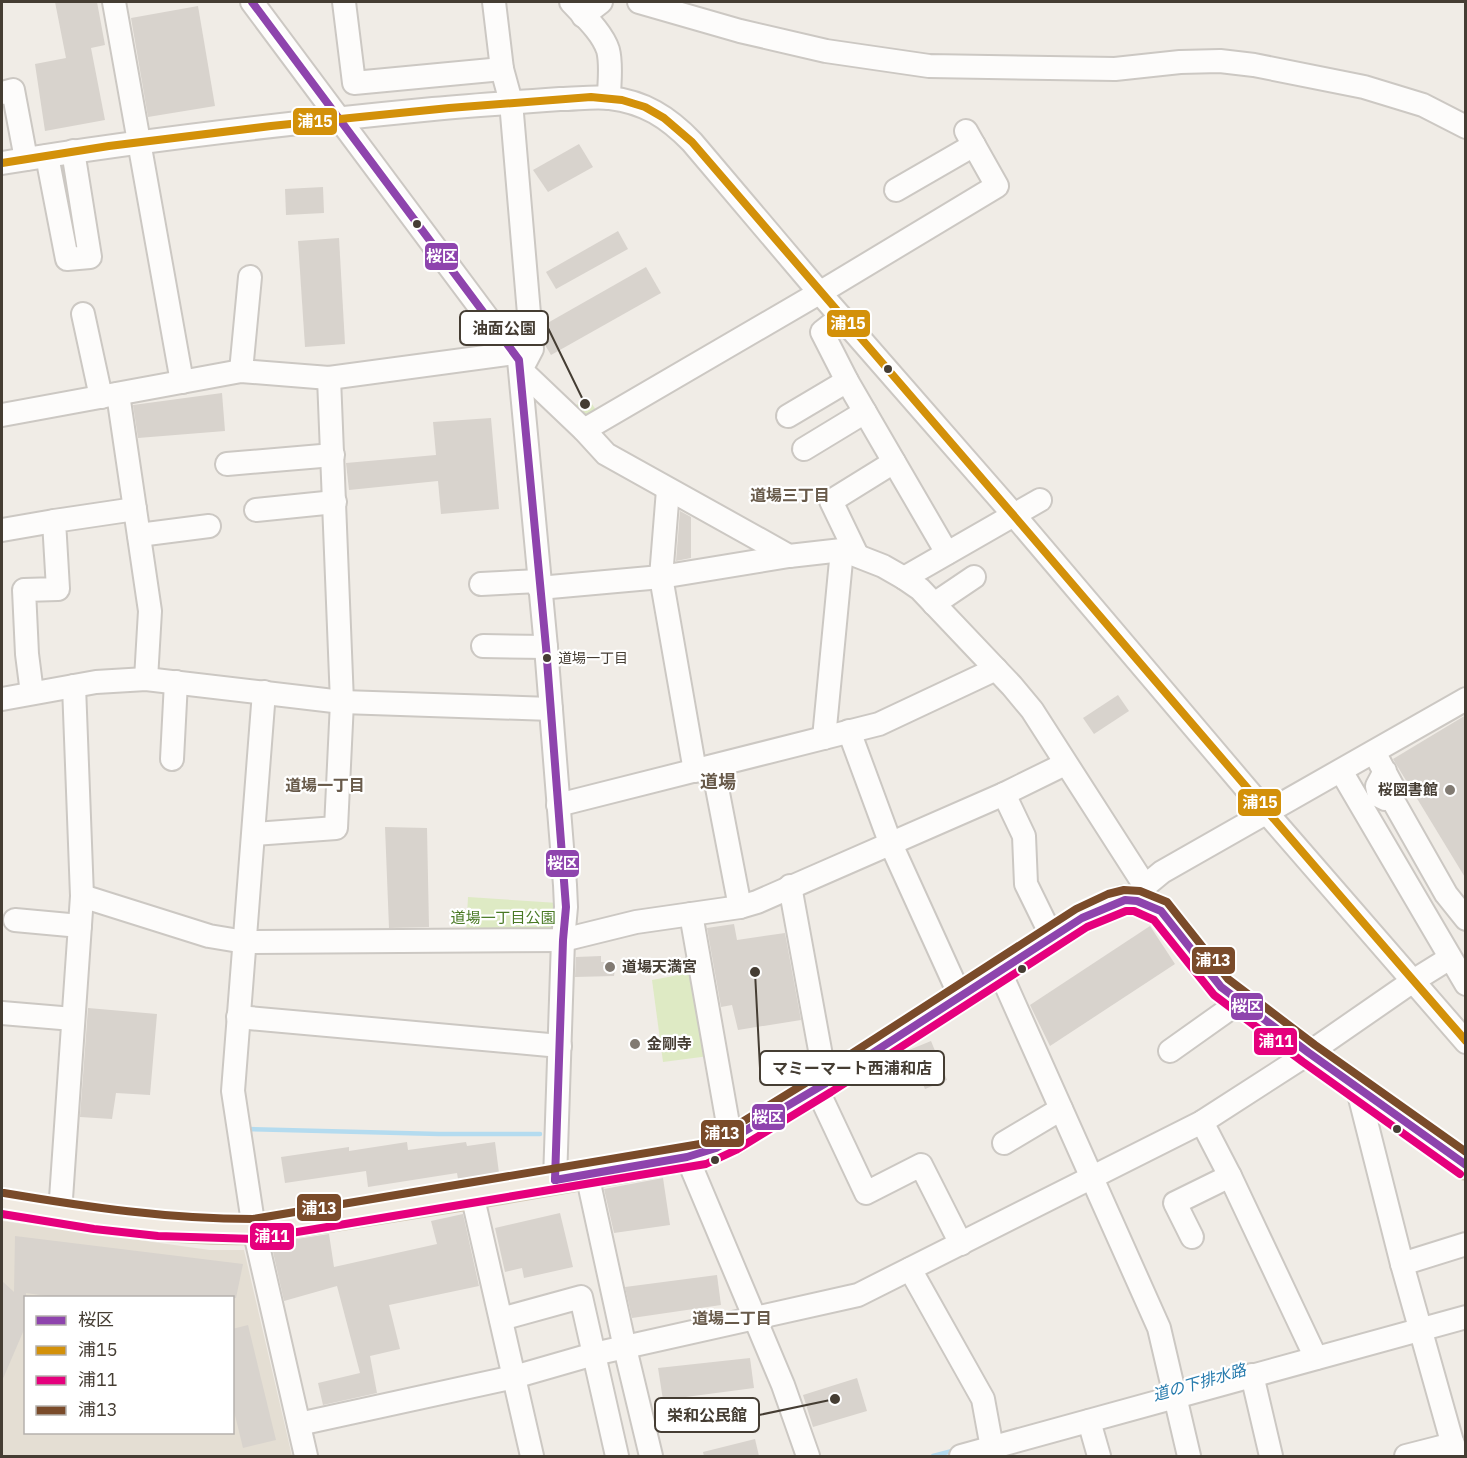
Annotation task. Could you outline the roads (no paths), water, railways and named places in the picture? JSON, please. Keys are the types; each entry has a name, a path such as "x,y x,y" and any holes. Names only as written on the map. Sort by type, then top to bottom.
{"main road":[{"path":"2,1203 60,1213 180,1228 254,1229 703,1154 731,1141 821,1086 1082,918 1141,893 1161,911 1221,987 1466,1165"}],"street":[{"path":"114,2 182,382"},
{"path":"252,2 518,361 606,454 789,556"},
{"path":"344,2 354,83 502,69"},
{"path":"2,415 241,371 329,378 518,361 532,349 511,102 502,69 494,2"},
{"path":"601,2 577,9 598,33 608,51 609,98"},
{"path":"639,2 740,31 826,51 929,66 1115,69 1220,60 1254,64 1364,87 1423,105 1466,127"},
{"path":"2,93 13,90 37,157 67,259 90,257 73,151"},
{"path":"2,163 140,141 338,118 511,102 609,98 637,104 661,114 677,126 1466,1042"},
{"path":"584,430 997,186 970,138 896,190"},
{"path":"241,371 250,277"},
{"path":"84,314 109,395 135,509 150,611 146,679"},
{"path":"841,317 822,332 846,381 947,553"},
{"path":"518,361 546,647 566,907 555,1180"},
{"path":"254,834 336,828 342,702 329,378"},
{"path":"788,416 846,381"},
{"path":"804,449 865,412"},
{"path":"227,464 333,455"},
{"path":"824,738 849,552 831,501 894,462"},
{"path":"669,490 661,577 704,769 740,907"},
{"path":"904,578 1040,500"},
{"path":"256,510 335,502"},
{"path":"2,530 135,509"},
{"path":"32,693 27,654 24,590 58,589 54,521"},
{"path":"139,536 209,526"},
{"path":"481,584 539,585 661,577 789,556 849,552 904,578 920,590 1032,710 1141,893 1162,872 1341,771 1379,761 1466,699"},
{"path":"934,604 974,577"},
{"path":"483,646 546,647"},
{"path":"558,805 879,724 996,669"},
{"path":"2,699 96,681 146,679 342,702 551,709"},
{"path":"172,759 176,682"},
{"path":"60,1213 82,896 74,686"},
{"path":"264,692 233,1091 254,1229 306,1456"},
{"path":"849,731 890,842 961,998"},
{"path":"1379,761 1377,791 1382,799 1391,798 1446,894 1466,919"},
{"path":"82,896 209,936 245,942 563,940 636,921 740,907 757,902 1004,794 1065,764"},
{"path":"1341,771 1466,984"},
{"path":"1004,794 1024,836 1026,884 1052,937"},
{"path":"790,886 821,1086 866,1193 921,1165 961,1244"},
{"path":"691,914 731,1141"},
{"path":"15,920 80,926"},
{"path":"299,1424 514,1377 594,1354 858,1295 1202,1122 1450,958"},
{"path":"1000,972 1160,1328 1189,1456"},
{"path":"1170,1051 1239,1002"},
{"path":"2,1013 73,1019"},
{"path":"238,1017 560,1046"},
{"path":"1357,1086 1402,1264 1456,1439 1406,1456"},
{"path":"1004,1143 1061,1109"},
{"path":"1202,1122 1316,1358"},
{"path":"687,1157 783,1385 808,1456"},
{"path":"587,1174 651,1456"},
{"path":"1192,1238 1175,1203 1230,1176"},
{"path":"472,1194 532,1456"},
{"path":"1402,1264 1466,1244"},
{"path":"910,1269 983,1399 992,1448"},
{"path":"501,1319 581,1297 617,1456"},
{"path":"961,1456 1466,1317"},
{"path":"1252,1375 1271,1456"},
{"path":"1089,1421 1099,1456"}],"waterway":[{"path":"248,1132 248,1129 540,1134"},
{"name":"道の下排水路","path":"933,1456 956,1450"}],"place":[{"name":"油面公園","path":"585,404"},
{"name":"道場一丁目","path":"547,658"},
{"name":"桜図書館","path":"1450,790"},
{"name":"道場天満宮","path":"610,967"},
{"name":"マミーマート西浦和店","path":"755,972"},
{"name":"金剛寺","path":"635,1044"},
{"name":"栄和公民館","path":"835,1399"}],"district":[{"name":"道場三丁目","path":"790,495"},
{"name":"道場","path":"718,782"},
{"name":"道場一丁目","path":"325,785"},
{"name":"道場二丁目","path":"732,1318"}],"park label":[{"name":"道場一丁目公園","path":"503,918"}]}
